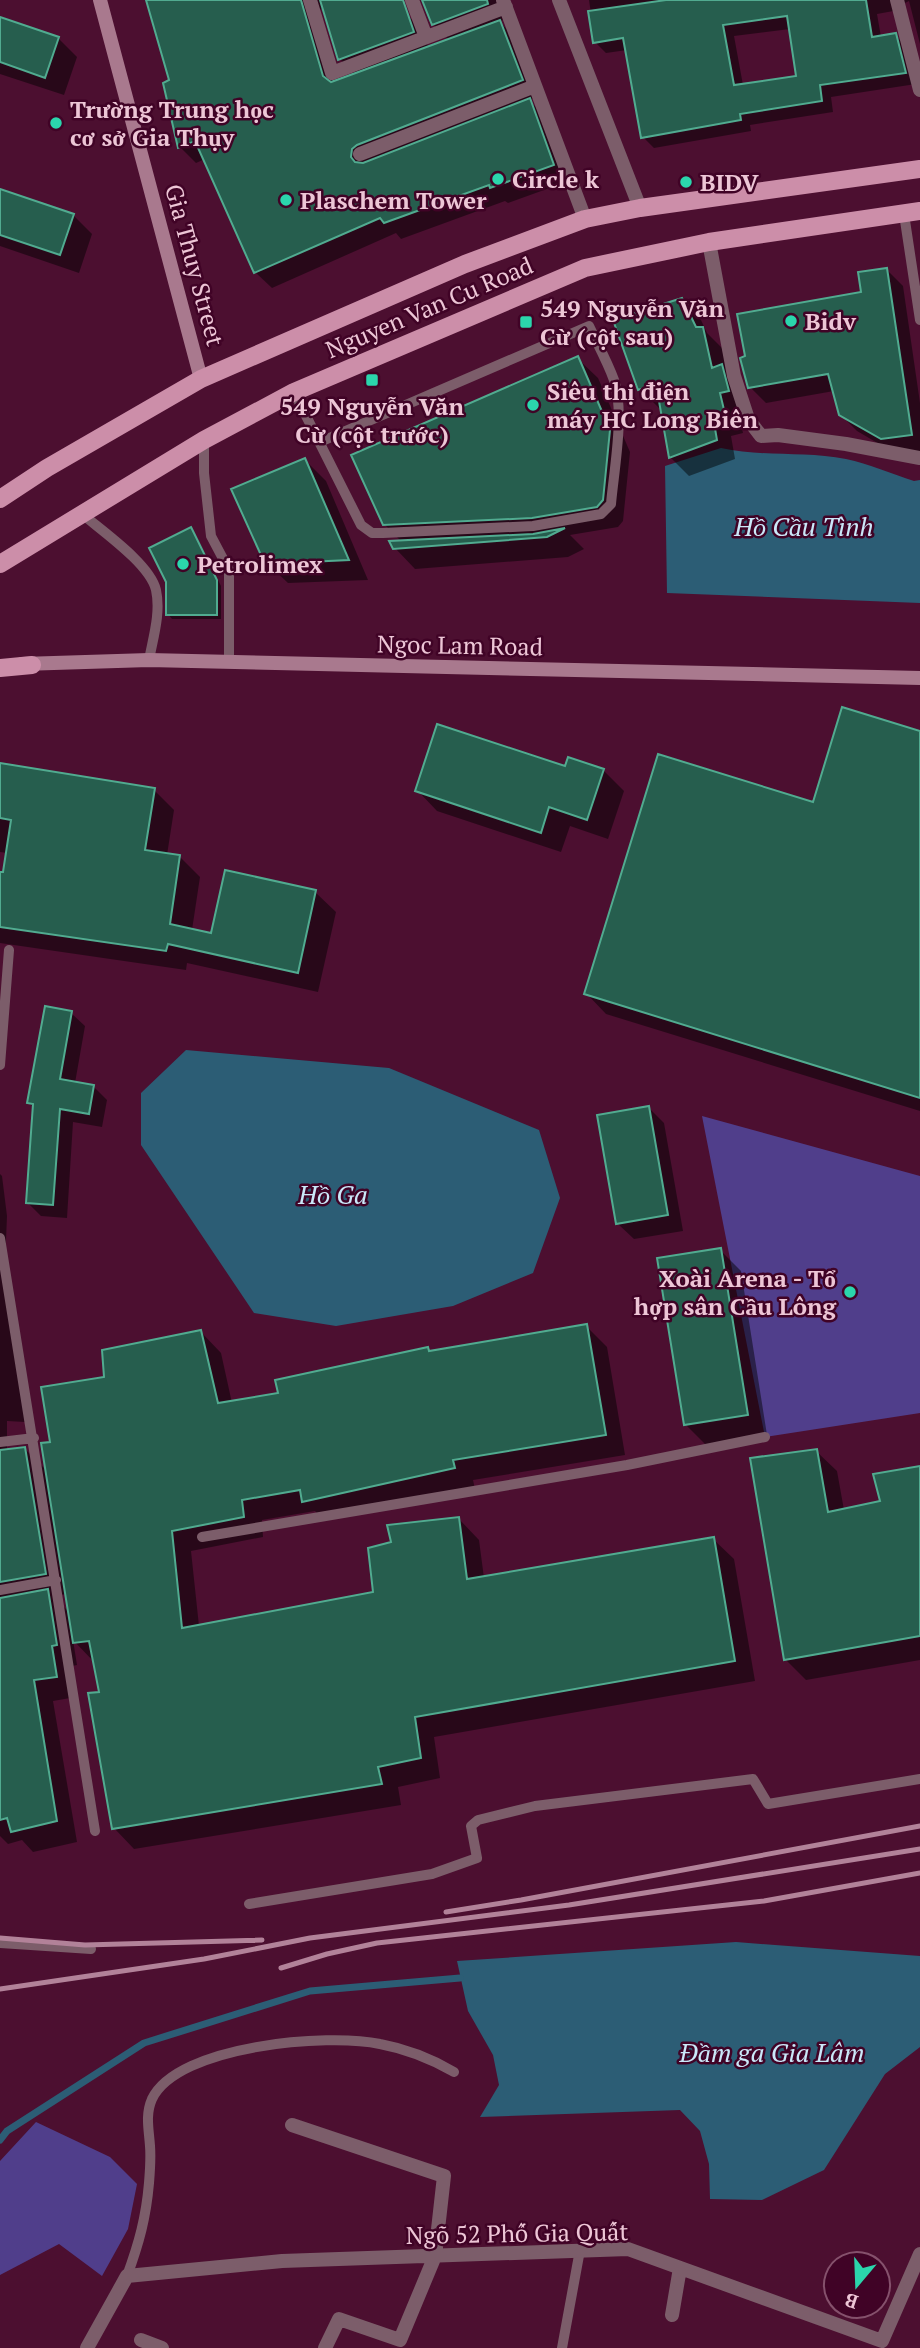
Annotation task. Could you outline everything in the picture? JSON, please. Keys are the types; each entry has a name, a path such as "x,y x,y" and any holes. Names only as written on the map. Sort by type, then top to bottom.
{"main road":[{"name":"Gia Thuy Street","path":"100,0 201,379"},
{"name":"Nguyen Van Cu Road","path":"0,499 47,468 201,379 465,264 585,219 640,208 920,169"},
{"name":"Nguyen Van Cu Road","path":"0,564 204,440 294,392 585,268 709,242 912,212"},
{"name":"Ngoc Lam Road","path":"0,660 32,665 149,660 920,678"},
{"path":"0,668 32,665"}],"street":[{"path":"310,0 332,73 504,4 585,219"},
{"path":"412,0 426,37"},
{"path":"559,0 640,208"},
{"path":"897,0 920,90"},
{"path":"360,154 535,86"},
{"path":"709,242 734,376 748,419 761,436 778,435 846,444 920,458"},
{"path":"292,2125 444,2176 435,2256 400,2340 339,2319 325,2348"},
{"name":"Ngõ 52 Phố Gia Quất","path":"127,2276 282,2262 628,2249 881,2344 918,2262"},
{"path":"672,2315 680,2268"},
{"path":"87,2348 127,2276"},
{"path":"141,2340 162,2348"}],"lane":[{"path":"912,212 920,320"},
{"path":"294,392 360,525 372,533 442,532 533,526 601,514 611,504 618,419 615,382 589,326 320,442"},
{"path":"204,440 204,473 211,536 229,570 229,662"},
{"path":"82,513 135,560 151,578 156,589 157,621 149,660"},
{"path":"0,1065 9,950"},
{"path":"0,1238 95,1831"},
{"path":"202,1537 627,1465 765,1437"},
{"path":"0,1442 34,1438"},
{"path":"0,1590 56,1580"},
{"path":"249,1904 432,1874 477,1858 471,1826 478,1819 535,1806 753,1779 768,1804 920,1779"},
{"path":"0,1943 91,1949"},
{"path":"127,2276 143,2234 149,2184 150,2148 147,2120 159,2087 174,2076 239,2049 335,2040 377,2043 425,2056 454,2072"},
{"path":"562,2348 580,2250"}],"shaded area":[{"path":"702,1116 920,1176 920,1413 765,1437"},
{"path":"36,2122 110,2157 137,2184 128,2229 102,2276 59,2244 0,2275 0,2161"}],"water":[{"name":"Hồ Cầu Tình","path":"721,448 846,459 914,481 920,480 920,603 667,593 665,466"},
{"name":"Hồ Ga","path":"186,1050 389,1068 539,1130 560,1198 533,1273 453,1306 336,1326 254,1313 141,1145 141,1093"},
{"name":"Đầm ga Gia Lâm","path":"736,1942 920,1956 920,2047 885,2074 824,2170 762,2200 710,2199 709,2164 700,2131 680,2110 480,2117 499,2085 493,2055 468,2011 457,1961"}],"building":[{"path":"146,0 301,0 323,76 331,82 500,20 523,80 357,145 352,149 351,157 355,162 363,163 530,98 554,165 384,223 380,218 254,273 195,141 178,148 163,83 169,80"},
{"path":"320,0 403,0 414,32 338,60"},
{"path":"422,0 487,0 488,4 432,25"},
{"path":"666,0 866,0 872,37 896,33 906,73 820,85 822,101 740,114 741,120 641,138 623,38 593,43 588,11","holes":["787,16 796,76 734,85 723,25"]},
{"path":"0,17 59,37 45,78 0,62"},
{"path":"0,189 74,214 60,255 0,235"},
{"path":"887,268 912,435 881,439 839,415 828,374 748,388 740,358 745,356 737,314 861,292 858,272"},
{"path":"682,298 696,327 703,327 712,368 722,364 729,391 720,393 725,414 713,417 717,440 669,458 656,384 638,390 613,320"},
{"name":"Siêu thị điện máy HC Long Biên","path":"578,356 610,430 603,500 597,507 532,518 383,525 351,455"},
{"path":"305,458 349,560 265,564 231,489"},
{"name":"Petrolimex","path":"191,527 217,580 217,615 166,615 166,582 149,548"},
{"path":"565,528 547,537 393,549 389,541 533,534"},
{"path":"842,707 920,731 920,1098 584,994 658,754 813,802"},
{"path":"437,724 565,766 568,757 604,769 587,820 549,807 541,833 415,791"},
{"path":"0,763 155,788 145,850 180,855 170,924 211,933 225,870 316,890 298,973 168,944 166,951 0,927 0,872 3,872 11,820 0,818"},
{"path":"45,1006 72,1011 60,1079 94,1085 89,1114 60,1109 53,1205 26,1203 33,1104 27,1103"},
{"path":"649,1106 668,1215 616,1224 597,1115"},
{"path":"721,1248 748,1415 684,1425 657,1258"},
{"path":"587,1324 606,1435 453,1460 455,1468 302,1502 300,1490 242,1500 244,1517 172,1531 182,1628 373,1592 368,1548 391,1542 387,1525 459,1517 467,1579 714,1537 735,1661 415,1717 421,1758 378,1767 382,1784 112,1829 88,1693 99,1692 89,1641 73,1643 41,1443 50,1442 41,1387 104,1377 102,1350 201,1330 218,1403 278,1393 275,1380 428,1347 429,1351"},
{"path":"25,1447 46,1574 0,1582 0,1450"},
{"path":"817,1449 828,1512 880,1501 873,1474 920,1466 920,1636 784,1660 750,1458"},
{"path":"48,1589 57,1645 52,1646 57,1677 34,1680 57,1821 11,1832 7,1818 0,1820 0,1598"}],"waterway":[{"path":"0,2140 7,2131 144,2043 310,1991 460,1978"}],"railway":[{"path":"446,1912 920,1826"},
{"path":"0,1989 204,1959 310,1938 569,1905 920,1849"},
{"path":"281,1968 377,1943 764,1901 920,1873"},
{"path":"0,1938 85,1945 262,1940"}],"place":[{"name":"Trường Trung học cơ sở Gia Thụy","path":"56,123"},
{"name":"Circle k","path":"498,179"},
{"name":"BIDV","path":"686,182"},
{"name":"Plaschem Tower","path":"286,200"},
{"name":"Bidv","path":"791,321"},
{"name":"549 Nguyễn Văn Cừ (cột sau)","path":"526,322"},
{"name":"549 Nguyễn Văn Cừ (cột trước)","path":"372,380"},
{"name":"Siêu thị điện máy HC Long Biên","path":"533,405"},
{"name":"Petrolimex","path":"183,564"},
{"name":"Xoài Arena - Tổ hợp sân Cầu Lông","path":"850,1292"}]}
